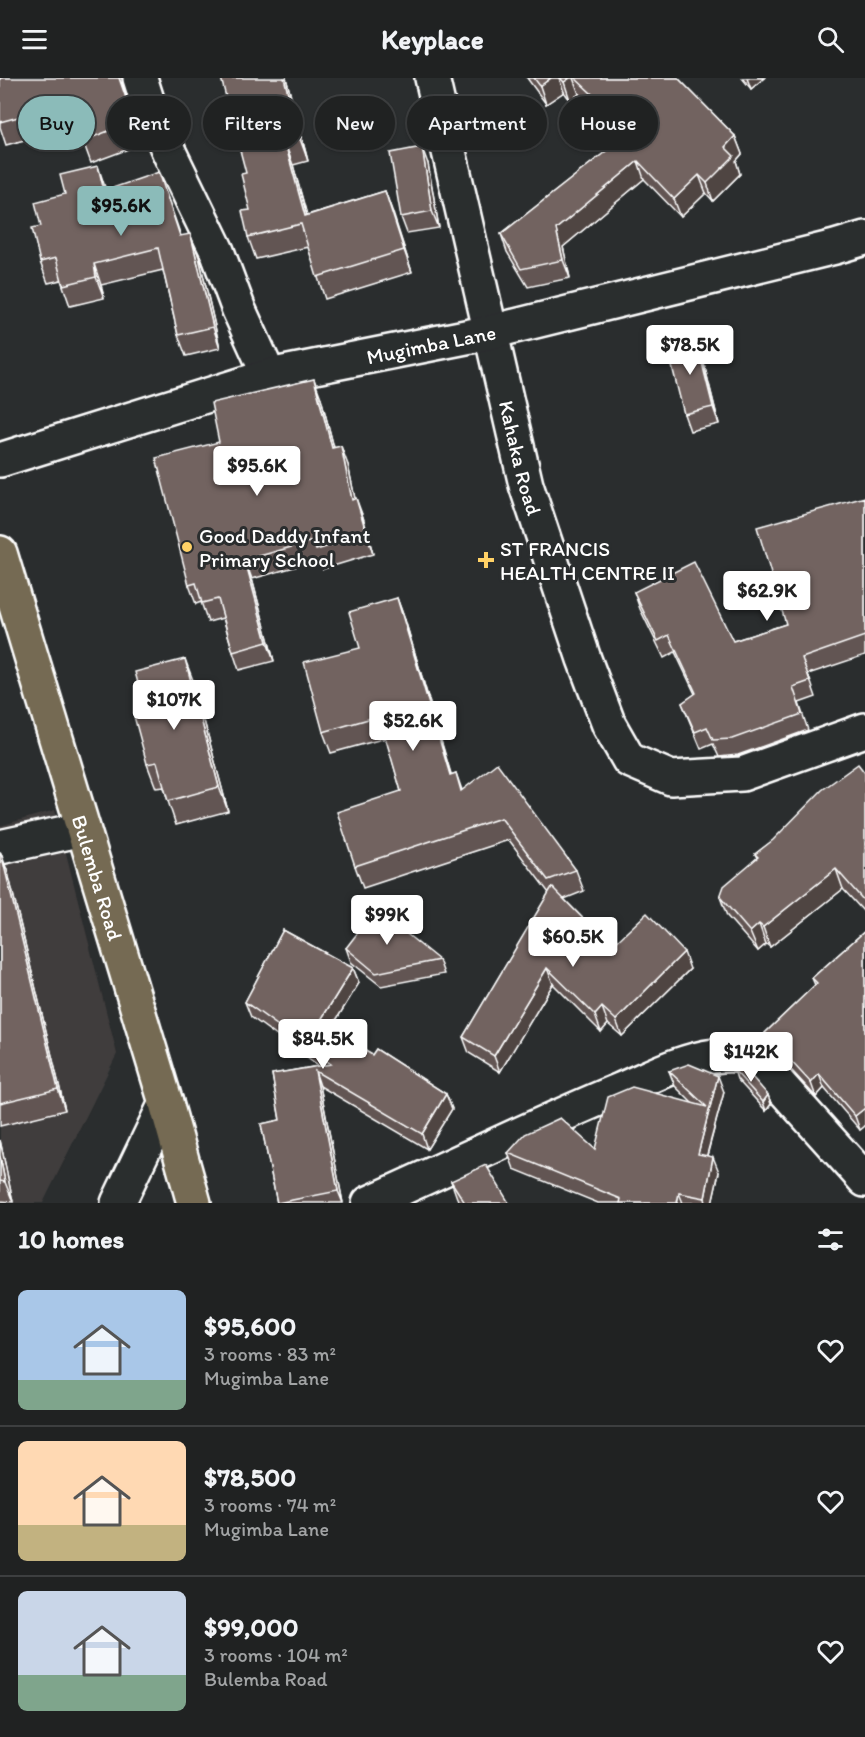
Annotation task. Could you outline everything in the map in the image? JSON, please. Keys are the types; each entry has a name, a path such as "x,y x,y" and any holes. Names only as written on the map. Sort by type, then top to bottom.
{"main road":[{"name":"Bulemba Road","path":"0,553 194,1203"}],"street":[{"path":"140,78 156,121 217,251 239,310 269,376"},
{"name":"Kahaka Road","path":"432,78 526,485 588,670 609,725 629,760 672,778 742,774 865,730"},
{"name":"Mugimba Lane","path":"0,460 269,376 491,332 865,238"},
{"path":"0,848 83,829"},
{"path":"369,1203 587,1103 678,1065 712,1056 740,1054 759,1062 865,1180"},
{"path":"118,1203 166,1103"}],"shaded area":[{"path":"55,810 117,1054 43,1203 0,1203 0,826"}],"building":[{"path":"0,78 119,78 125,96 107,96 107,132 95,136 95,96 18,96 18,117 0,122"},
{"path":"221,78 284,78 289,96 226,96"},
{"path":"534,78 551,78 540,86"},
{"path":"575,78 678,78 735,136 725,147 734,156 707,183 699,175 674,199 638,161 556,229 563,260 521,269 501,234 608,150 658,150 658,96 594,96"},
{"path":"240,150 287,150 305,216 385,191 404,250 317,277 301,224 248,237 242,211 250,210 241,174 246,173"},
{"path":"422,150 432,211 401,217 390,153"},
{"path":"98,166 104,191 159,172 180,236 190,234 191,236 213,327 178,335 158,248 94,264 96,277 63,285 56,258 40,262 32,228 41,226 35,202 65,194 60,175"},
{"path":"696,339 713,407 684,414 667,346"},
{"path":"314,379 332,448 341,446 352,500 356,498 367,535 316,550 313,541 245,560 267,642 233,652 218,599 202,603 196,583 189,585 156,458 219,442 211,403"},
{"path":"865,497 865,636 802,658 810,681 793,687 802,714 732,739 713,740 707,727 695,732 682,703 696,693 669,635 658,641 634,592 694,562 733,641 786,624 757,527"},
{"path":"397,598 450,775 456,773 461,791 497,763 576,870 548,880 501,818 355,866 337,812 401,791 379,716 323,732 304,662 360,648 349,612"},
{"path":"185,659 219,787 168,801 157,762 147,764 134,716 146,713 135,672"},
{"path":"858,764 865,773 865,902 836,869 763,927 759,924 750,932 720,897 724,886 758,857 755,854 773,840 822,790"},
{"path":"0,853 58,1089 0,1103"},
{"path":"552,887 611,947 647,913 684,952 616,1020 602,1007 595,1015 547,968 494,1056 463,1037"},
{"path":"376,909 439,960 376,973 346,948"},
{"path":"283,930 353,968 319,1023 372,1055 376,1049 446,1094 422,1134 315,1071 338,1191 277,1203 261,1124 280,1120 272,1074 331,1064 245,1002"},
{"path":"865,931 865,1108 855,1116 819,1074 811,1083 765,1033 817,983 812,978"},
{"path":"689,1064 718,1076 698,1154 713,1157 705,1198 679,1193 677,1203 620,1203 621,1199 508,1153 525,1134 560,1118 595,1149 608,1097 632,1087 707,1107 669,1071"},
{"path":"737,1066 745,1069 768,1095 763,1102 734,1070"},
{"path":"0,1156 5,1182 0,1181"},
{"path":"486,1165 509,1203 465,1203 451,1181"}],"place":[{"name":"Good Daddy Infant Primary School","path":"187,547"},
{"name":"ST FRANCIS HEALTH CENTRE II","path":"486,560"}]}
